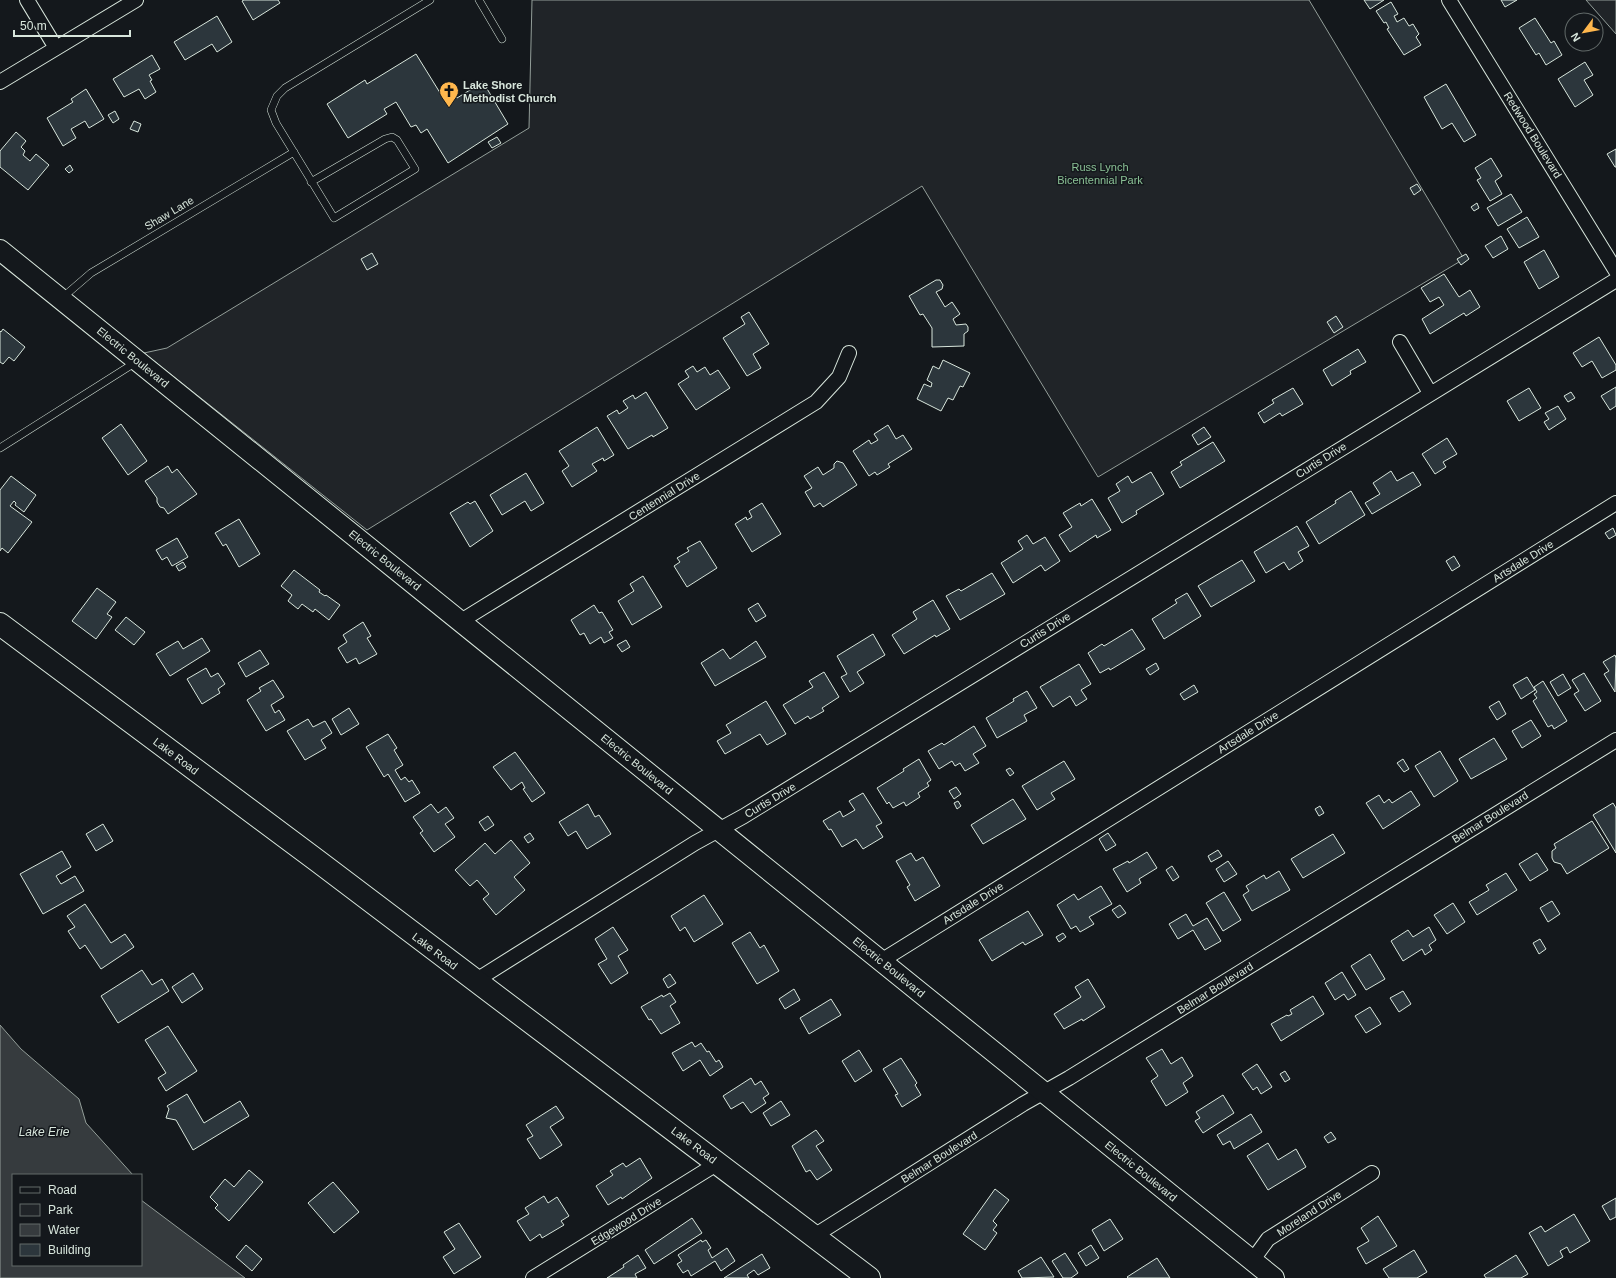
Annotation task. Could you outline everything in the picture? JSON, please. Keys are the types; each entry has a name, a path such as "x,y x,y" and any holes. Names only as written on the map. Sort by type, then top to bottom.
{"main road":[{"name":"Lake Road","path":"0,624 869,1278"}],"street":[{"path":"27,0 56,48"},
{"path":"0,82 136,0"},
{"name":"Redwood Boulevard","path":"1449,0 1616,271"},
{"name":"Electric Boulevard","path":"0,250 1274,1278"},
{"name":"Curtis Drive","path":"475,981 695,843 744,816 1616,280"},
{"path":"1400,342 1430,393"},
{"name":"Centennial Drive","path":"461,621 816,402 839,377 849,353"},
{"name":"Artsdale Drive","path":"881,961 1616,503"},
{"name":"Belmar Boulevard","path":"814,1236 1616,740"},
{"name":"Edgewood Drive","path":"533,1278 718,1163"},
{"name":"Moreland Drive","path":"1252,1261 1268,1239 1372,1173"}],"lane":[{"path":"312,182 385,138 392,137 397,140 415,170 334,218 312,182 294,152 272,116 271,110 277,96 285,88 430,0"},
{"path":"479,0 502,39"},
{"name":"Shaw Lane","path":"61,299 91,273 294,152"},
{"path":"0,448 138,361"}],"green space":[{"name":"Russ Lynch Bicentennial Park","path":"532,0 1309,0 1464,259 1098,477 922,186 367,530 144,353 167,348 529,128"},
{"path":"1586,0 1616,0 1616,34 1604,20 1604,12 1597,12"}],"water":[{"name":"Lake Erie","path":"0,1025 21,1049 79,1099 86,1123 132,1174 12,1174 12,1266 142,1266 142,1201 245,1278 0,1278"}],"building":[{"path":"278,0 280,3 253,20 242,1"},
{"path":"1364,0 1384,0 1370,9"},
{"path":"1501,0 1517,0 1505,7"},
{"path":"1391,2 1398,14 1394,16 1397,22 1404,18 1409,26 1413,24 1419,34 1416,37 1421,45 1404,55 1387,29 1389,28 1386,22 1384,23 1376,11"},
{"path":"217,16 232,42 217,52 212,44 185,60 174,42"},
{"path":"1535,18 1551,43 1554,41 1562,55 1546,65 1539,53 1536,55 1519,28"},
{"name":"Lake Shore Methodist Church","path":"416,54 442,96 452,90 457,98 483,82 508,124 448,163 427,129 421,133 416,125 411,127 396,102 384,109 387,114 348,138 327,104 365,80 367,84"},
{"path":"152,55 160,69 149,75 152,80 150,81 156,92 145,99 139,89 124,97 113,79"},
{"path":"1585,62 1593,75 1584,80 1593,95 1575,107 1558,79"},
{"path":"1446,84 1476,135 1464,142 1452,123 1442,129 1424,97"},
{"path":"86,89 104,119 89,128 85,121 71,129 76,138 63,146 47,118 73,102 71,99"},
{"path":"115,111 119,119 113,123 108,115"},
{"path":"134,121 141,124 138,132 130,129"},
{"path":"16,132 26,141 21,147 25,151 23,155 30,161 36,154 49,165 28,190 0,167 0,151"},
{"path":"497,137 501,143 492,148 488,142"},
{"path":"1616,149 1616,167 1615,167 1607,154"},
{"path":"1491,158 1502,176 1495,181 1502,194 1490,201 1477,180 1481,178 1475,168"},
{"path":"70,165 73,170 69,173 65,169"},
{"path":"1417,184 1421,190 1414,195 1410,188"},
{"path":"1511,194 1522,212 1498,226 1487,208"},
{"path":"1477,203 1479,208 1474,211 1471,207"},
{"path":"1527,217 1539,237 1519,248 1507,229"},
{"path":"1501,236 1508,249 1493,258 1485,246"},
{"path":"1544,250 1559,277 1539,289 1524,262"},
{"path":"372,253 378,264 367,270 361,259"},
{"path":"1466,254 1469,259 1461,265 1457,259"},
{"path":"1444,274 1459,297 1470,290 1480,307 1466,316 1464,313 1430,334 1422,319 1444,305 1439,297 1430,302 1421,288"},
{"path":"936,280 940,280 943,285 942,289 936,292 945,307 952,302 960,314 953,319 956,325 966,324 968,327 968,331 964,334 964,346 932,347 932,328 923,314 920,315 909,296"},
{"path":"749,312 769,344 753,354 761,368 747,376 723,338 745,324 741,317"},
{"path":"1336,316 1343,327 1334,333 1327,322"},
{"path":"3,329 25,347 14,361 9,357 3,364 0,362 0,331 1,332"},
{"path":"1599,337 1616,365 1616,370 1602,378 1592,361 1582,367 1573,353"},
{"path":"1358,349 1366,362 1350,371 1351,374 1332,386 1323,370"},
{"path":"943,360 970,373 963,387 960,386 953,400 948,398 941,411 917,399 924,384 931,387 932,383 927,380 933,366 939,369"},
{"path":"693,366 697,372 705,367 710,375 718,370 730,388 696,410 678,384 689,377 685,371"},
{"path":"1616,387 1616,406 1610,410 1601,396"},
{"path":"1293,388 1303,404 1282,416 1280,413 1264,423 1258,413 1274,403 1272,400"},
{"path":"1529,388 1541,408 1519,421 1507,401"},
{"path":"646,392 668,428 653,437 652,435 628,449 607,416 617,410 619,414 628,408 623,401 633,395 635,399"},
{"path":"1571,392 1575,398 1568,402 1564,396"},
{"path":"1558,406 1566,419 1549,430 1544,422 1549,419 1545,413"},
{"path":"121,424 147,461 128,475 102,438"},
{"path":"888,425 896,439 903,435 912,449 888,464 890,467 877,475 875,472 869,476 853,451 869,440 871,444 878,440 874,434"},
{"path":"597,427 614,455 604,461 603,458 592,464 597,471 572,487 562,471 569,466 559,451"},
{"path":"1204,427 1211,437 1198,445 1192,435"},
{"path":"1447,438 1457,454 1443,462 1446,467 1435,474 1422,454"},
{"path":"1213,442 1225,461 1180,488 1171,472 1182,465 1180,462"},
{"path":"837,461 843,463 857,485 823,507 820,503 814,507 805,492 812,488 804,476 818,467 823,475 834,468 834,464"},
{"path":"168,466 172,473 177,469 197,494 168,514 164,508 160,507 157,502 157,498 145,481"},
{"path":"1391,471 1397,481 1413,472 1421,485 1372,514 1365,503 1380,494 1373,483"},
{"path":"1151,472 1164,494 1136,511 1137,514 1122,523 1108,498 1120,491 1116,484 1128,476 1132,483"},
{"path":"526,473 544,503 531,511 525,501 502,515 490,495"},
{"path":"11,476 36,495 24,512 15,505 16,503 14,501 10,506 32,522 8,553 2,548 0,551 0,490"},
{"path":"1351,491 1365,515 1319,544 1306,522 1336,503 1335,501"},
{"path":"1092,499 1111,530 1097,538 1096,535 1070,552 1059,535 1072,527 1063,513 1080,503 1081,506"},
{"path":"475,501 493,531 470,547 450,513 468,502 470,504"},
{"path":"762,503 781,534 752,552 735,524 746,517 747,520 752,517 749,511"},
{"path":"239,519 260,554 239,567 226,544 223,546 215,533"},
{"path":"1297,526 1309,546 1298,552 1303,561 1289,570 1284,562 1266,573 1254,552"},
{"path":"1613,528 1616,535 1609,539 1605,533"},
{"path":"1027,535 1033,544 1045,537 1060,561 1045,571 1041,565 1013,583 1001,563 1023,549 1018,541"},
{"path":"177,538 188,557 172,566 167,557 162,560 156,550"},
{"path":"700,541 717,568 687,587 674,566 680,562 677,558 689,551 687,548"},
{"path":"1454,556 1460,566 1452,571 1446,561"},
{"path":"1242,560 1255,581 1211,607 1198,586"},
{"path":"183,562 186,567 179,571 176,566"},
{"path":"294,570 320,590 319,592 340,605 329,620 315,609 313,612 302,604 298,609 288,601 292,595 281,586"},
{"path":"992,573 1005,594 960,620 946,596 959,589 961,591"},
{"path":"643,576 662,607 632,625 618,601 634,591 630,584"},
{"path":"97,588 116,602 107,614 112,617 96,639 72,621"},
{"path":"1187,593 1201,616 1164,639 1152,619 1177,603 1175,600"},
{"path":"933,600 950,629 936,637 935,635 904,654 892,635 917,619 913,612"},
{"path":"758,603 766,616 756,622 748,609"},
{"path":"594,605 599,613 602,612 613,630 609,632 613,638 604,643 601,637 590,644 584,633 580,635 571,620"},
{"path":"126,617 145,632 134,645 115,630"},
{"path":"363,622 371,636 367,638 377,654 359,664 356,658 347,663 338,648 347,642 343,635"},
{"path":"1132,629 1145,649 1110,670 1109,668 1100,673 1088,653 1102,644 1104,646"},
{"path":"873,634 885,655 857,672 864,683 850,692 841,677 847,674 837,656"},
{"path":"202,638 210,651 170,676 156,654 178,641 183,649"},
{"path":"626,640 630,647 622,652 617,645"},
{"path":"756,641 766,657 715,686 701,663 723,649 730,659"},
{"path":"260,650 269,664 246,677 238,663"},
{"path":"1615,655 1615,692 1604,674 1609,671 1603,662"},
{"path":"1156,663 1159,669 1150,675 1146,669"},
{"path":"1079,664 1091,684 1081,690 1087,699 1076,706 1070,696 1053,707 1040,687"},
{"path":"206,668 211,677 218,673 225,684 218,689 220,693 202,704 187,679"},
{"path":"824,672 839,697 822,708 824,711 810,719 808,716 795,724 783,705 813,687 809,681"},
{"path":"1584,673 1601,701 1585,711 1574,694 1579,691 1572,680"},
{"path":"1563,674 1571,688 1558,696 1550,682"},
{"path":"1527,677 1535,690 1521,699 1513,685"},
{"path":"273,680 284,697 271,705 275,713 279,710 285,720 266,731 247,700 261,691 259,688"},
{"path":"1543,681 1567,721 1554,729 1552,725 1548,727 1533,701 1537,698 1534,694 1537,692 1534,687"},
{"path":"1194,685 1198,692 1184,700 1180,694"},
{"path":"1027,691 1037,708 1024,715 1027,721 997,738 986,718 1014,701 1013,699"},
{"path":"766,701 786,734 767,745 760,734 725,754 717,741 731,733 726,725"},
{"path":"1499,701 1506,714 1497,720 1489,707"},
{"path":"349,708 359,724 341,735 332,719"},
{"path":"308,719 313,727 325,721 332,733 321,740 326,748 305,760 287,731"},
{"path":"1531,720 1541,736 1522,748 1512,731"},
{"path":"974,726 986,746 973,754 979,763 965,771 960,763 955,766 952,761 939,769 928,751 942,743 944,745"},
{"path":"388,734 397,748 394,750 403,765 395,770 401,780 405,777 409,782 412,780 420,793 405,802 388,774 384,777 366,747"},
{"path":"1494,738 1507,759 1471,779 1459,759"},
{"path":"1440,751 1458,781 1434,797 1415,766"},
{"path":"515,752 545,793 532,802 523,789 525,788 522,782 511,790 493,767"},
{"path":"919,759 931,780 927,783 929,786 918,793 920,797 906,806 904,802 893,808 889,802 887,804 877,788 904,771 903,769"},
{"path":"1403,759 1409,769 1404,772 1397,763"},
{"path":"1064,761 1075,779 1051,793 1055,799 1037,810 1022,786"},
{"path":"1010,768 1014,773 1010,776 1006,770"},
{"path":"956,787 961,794 954,799 949,791"},
{"path":"1411,791 1420,805 1383,829 1366,803 1379,795 1384,803 1389,799 1392,803"},
{"path":"863,793 882,823 876,826 883,837 863,849 856,839 842,847 831,829 829,830 823,821 840,811 843,817 855,810 849,801"},
{"path":"1013,799 1026,819 983,844 971,825"},
{"path":"958,801 961,806 957,809 954,803"},
{"path":"1613,803 1616,808 1616,853 1593,815"},
{"path":"431,804 438,813 446,807 454,818 445,824 455,837 434,852 420,833 423,831 413,817"},
{"path":"588,804 595,817 599,815 611,834 587,849 576,831 568,836 559,822"},
{"path":"1320,806 1324,813 1319,816 1315,809"},
{"path":"488,816 494,825 485,831 479,822"},
{"path":"1592,821 1609,848 1567,874 1561,864 1554,862 1552,858 1552,851 1556,848 1554,844"},
{"path":"103,824 113,841 96,851 86,834"},
{"path":"530,833 534,839 528,843 524,837"},
{"path":"1108,833 1116,845 1106,851 1099,839"},
{"path":"1333,834 1345,853 1303,878 1291,859"},
{"path":"511,840 530,863 514,877 525,890 496,915 483,899 489,894 477,880 470,886 455,870 485,843 495,854"},
{"path":"1218,850 1222,856 1211,862 1208,856"},
{"path":"62,851 71,867 56,876 61,884 75,876 84,891 43,914 20,874"},
{"path":"1147,852 1157,868 1139,879 1141,883 1127,892 1113,869 1128,861 1129,863"},
{"path":"911,853 916,861 923,857 940,886 915,901 907,887 910,885 896,861"},
{"path":"1537,853 1548,870 1530,881 1519,864"},
{"path":"1228,861 1237,874 1224,882 1216,869"},
{"path":"1172,866 1179,877 1173,881 1166,870"},
{"path":"1279,871 1290,890 1252,911 1243,895 1249,891 1246,886 1264,875 1266,879"},
{"path":"1506,873 1517,890 1477,915 1469,902 1489,890 1486,885"},
{"path":"1101,886 1112,904 1089,917 1094,924 1080,932 1076,926 1071,929 1057,905 1074,894 1078,900"},
{"path":"1224,892 1241,920 1223,931 1206,903"},
{"path":"704,895 723,924 694,942 685,927 680,931 671,916"},
{"path":"1552,901 1560,914 1548,922 1540,908"},
{"path":"1453,903 1465,922 1447,934 1434,915"},
{"path":"85,904 111,943 125,934 134,947 101,969 85,945 80,949 68,931 75,927 67,916"},
{"path":"1120,905 1126,913 1118,918 1112,910"},
{"path":"1028,911 1043,935 1025,945 1023,942 992,961 979,940"},
{"path":"1186,914 1193,926 1207,918 1221,941 1205,950 1193,930 1178,939 1169,924"},
{"path":"613,927 628,950 618,956 628,973 611,984 598,964 607,959 595,939"},
{"path":"1429,927 1436,940 1429,945 1432,950 1425,955 1422,949 1403,961 1391,941 1408,930 1413,937"},
{"path":"750,932 760,948 764,945 779,971 757,984 732,943"},
{"path":"1063,933 1066,937 1059,942 1056,937"},
{"path":"1540,939 1546,949 1539,954 1533,943"},
{"path":"1370,954 1385,979 1366,990 1351,966"},
{"path":"142,970 152,985 162,979 169,991 118,1023 101,996"},
{"path":"1342,972 1356,995 1348,1000 1344,994 1335,1000 1325,983"},
{"path":"193,973 203,989 182,1003 172,987"},
{"path":"670,974 676,983 668,988 663,979"},
{"path":"1088,979 1105,1007 1083,1021 1082,1019 1064,1029 1054,1014 1081,997 1075,987"},
{"path":"794,989 800,1000 785,1009 779,999"},
{"path":"1403,991 1411,1004 1399,1012 1390,998"},
{"path":"670,993 676,1002 670,1006 680,1023 661,1034 651,1019 649,1020 641,1007 662,995 663,997"},
{"path":"1313,996 1324,1014 1281,1041 1271,1024 1287,1015 1292,1014 1290,1010"},
{"path":"831,999 841,1015 809,1034 800,1018"},
{"path":"1370,1007 1381,1024 1366,1033 1355,1016"},
{"path":"168,1026 197,1071 166,1091 158,1078 166,1073 145,1040"},
{"path":"692,1042 695,1047 701,1043 707,1052 709,1051 716,1062 719,1060 723,1067 710,1076 700,1060 683,1071 672,1053"},
{"path":"1162,1049 1171,1064 1182,1057 1193,1076 1183,1083 1188,1092 1166,1106 1151,1081 1158,1076 1146,1058"},
{"path":"859,1050 872,1071 855,1082 842,1061"},
{"path":"901,1058 917,1083 915,1085 921,1095 902,1107 895,1095 898,1094 883,1069"},
{"path":"1257,1064 1272,1087 1261,1094 1257,1087 1253,1090 1242,1074"},
{"path":"1285,1071 1290,1079 1285,1082 1280,1074"},
{"path":"751,1078 755,1085 761,1081 769,1094 763,1098 766,1103 751,1113 743,1102 731,1109 723,1096"},
{"path":"187,1094 204,1123 240,1101 249,1116 193,1150 176,1120 166,1118 169,1109 167,1106"},
{"path":"1223,1095 1234,1113 1203,1133 1195,1121 1200,1118 1196,1112"},
{"path":"781,1101 790,1115 771,1126 763,1113"},
{"path":"556,1106 564,1118 550,1127 562,1145 540,1159 527,1139 533,1136 526,1125"},
{"path":"1251,1114 1262,1132 1234,1149 1230,1141 1223,1145 1217,1135"},
{"path":"816,1130 824,1141 816,1146 832,1170 817,1180 810,1170 806,1172 792,1146"},
{"path":"1331,1132 1336,1139 1328,1143 1324,1137"},
{"path":"1268,1143 1278,1160 1296,1149 1306,1167 1268,1190 1247,1156"},
{"path":"640,1158 652,1178 622,1199 621,1197 608,1205 596,1186 613,1175 610,1171 623,1163 626,1167"},
{"path":"249,1170 263,1182 229,1221 215,1208 218,1205 210,1197 225,1179 234,1187"},
{"path":"333,1182 359,1212 334,1233 308,1203"},
{"path":"995,1189 1009,1200 993,1221 997,1225 993,1230 997,1233 985,1250 963,1234"},
{"path":"544,1196 548,1203 557,1197 569,1216 561,1221 564,1225 542,1238 540,1234 530,1241 517,1221 529,1214 525,1208"},
{"path":"1616,1198 1616,1217 1610,1220 1602,1206"},
{"path":"1574,1214 1590,1241 1570,1253 1567,1247 1560,1251 1563,1257 1548,1266 1529,1233 1541,1226 1545,1232"},
{"path":"1378,1216 1397,1246 1366,1264 1357,1248 1369,1241 1361,1228"},
{"path":"692,1218 702,1233 654,1264 645,1250"},
{"path":"1110,1219 1123,1239 1104,1251 1092,1230"},
{"path":"459,1223 481,1257 454,1274 443,1257 455,1249 444,1232"},
{"path":"701,1240 702,1242 706,1240 711,1248 708,1250 712,1258 727,1248 735,1261 721,1271 715,1261 691,1276 688,1270 683,1273 677,1264 682,1261 678,1255"},
{"path":"246,1245 262,1259 252,1271 236,1257"},
{"path":"1091,1245 1099,1258 1086,1266 1078,1253"},
{"path":"1414,1250 1427,1272 1417,1278 1389,1278 1383,1269"},
{"path":"1065,1253 1078,1273 1071,1278 1063,1278 1052,1261"},
{"path":"762,1254 770,1268 758,1275 754,1270 747,1275 749,1278 724,1278"},
{"path":"638,1255 646,1268 635,1274 637,1278 607,1278 624,1267 623,1265"},
{"path":"1516,1255 1528,1274 1521,1278 1486,1278 1484,1275"},
{"path":"1041,1257 1054,1277 1022,1278 1018,1271"},
{"path":"1157,1258 1170,1278 1127,1277"}],"place":[{"name":"Lake Shore Methodist Church","path":"449,108"}]}
